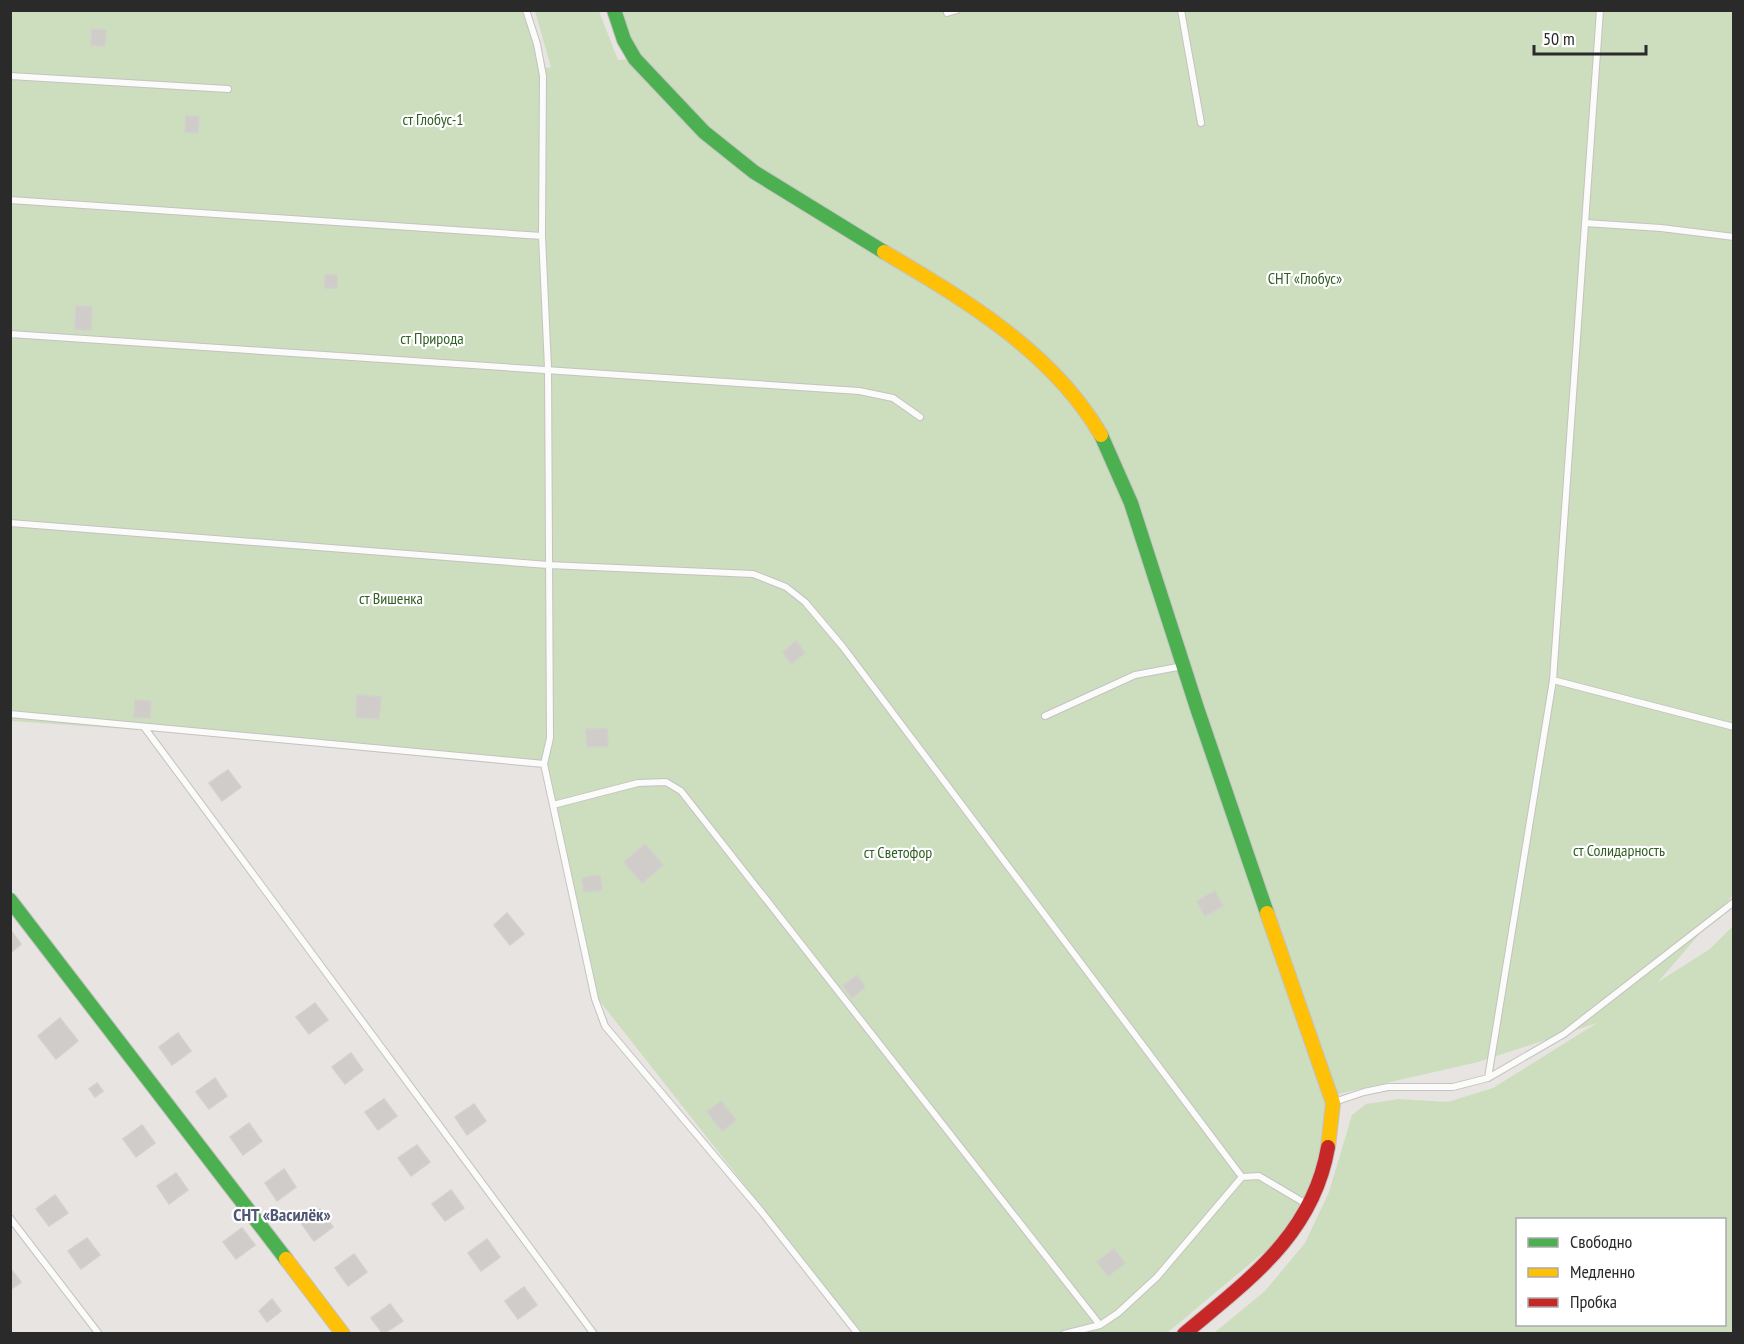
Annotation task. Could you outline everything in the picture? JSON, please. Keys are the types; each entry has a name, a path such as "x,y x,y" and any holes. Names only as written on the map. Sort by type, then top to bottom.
{"street":[{"path":"614,10 629,50 674,104 724,151 805,205 952,293 1000,325 1071,392 1094,423 1119,472 1135,511 1184,666 1333,1103 1331,1138 1310,1206 1274,1255 1184,1334"},
{"path":"10,900 343,1334"}],"lane":[{"path":"526,10 537,44 543,76 542,236 548,368 550,738 544,764 595,999 605,1026 761,1211 858,1334"},
{"path":"947,13 957,10"},
{"path":"1181,10 1201,123"},
{"path":"1488,1078 1553,680 1600,10"},
{"path":"10,76 228,89"},
{"path":"10,200 542,236"},
{"path":"1585,223 1661,228 1734,237"},
{"path":"10,334 548,368 859,391 893,398 920,417"},
{"path":"10,522 549,566 753,574 786,587 805,602 850,657 1242,1177"},
{"path":"1045,716 1136,675 1184,666"},
{"path":"1553,680 1734,727"},
{"path":"10,714 544,764"},
{"path":"10,720 19,715"},
{"path":"144,727 594,1334"},
{"path":"553,805 638,783 666,782 681,791 1100,1325"},
{"path":"1333,1103 1364,1092 1388,1087 1453,1087 1488,1078 1564,1034 1734,902"},
{"path":"1064,1334 1100,1325 1118,1313 1157,1277 1242,1177 1259,1176 1310,1206"},
{"path":"10,1218 99,1334"}],"green space":[{"path":"10,11 525,11 546,68 551,67 535,11 599,11 618,60 630,59 607,11 1733,11 1733,895 1658,982 1710,949 1733,926 1733,1333 1214,1333 1265,1291 1305,1243 1329,1192 1352,1115 1366,1104 1399,1099 1448,1102 1493,1088 1597,1023 1478,1062 1325,1097 1326,1159 1294,1227 1167,1333 861,1333 595,995 547,768 186,733 11,721"}],"building":[{"path":"92,29 106,30 105,46 91,45"},
{"path":"186,116 199,117 198,133 185,132"},
{"path":"325,275 337,275 337,288 325,288"},
{"path":"76,306 92,307 91,330 75,329"},
{"path":"796,641 805,653 791,664 783,652"},
{"path":"357,695 381,697 379,719 356,717"},
{"path":"135,700 151,701 150,718 134,717"},
{"path":"586,729 607,729 608,746 587,747"},
{"path":"228,770 241,787 222,801 209,783"},
{"path":"645,844 663,865 642,883 624,862"},
{"path":"600,875 602,890 584,892 582,878"},
{"path":"1215,891 1223,906 1205,916 1197,901"},
{"path":"507,913 524,934 510,945 494,925"},
{"path":"12,932 21,944 10,953 10,933"},
{"path":"857,975 865,987 852,998 843,986"},
{"path":"315,1003 328,1020 309,1034 296,1017"},
{"path":"60,1018 78,1041 56,1059 38,1036"},
{"path":"178,1033 191,1051 172,1065 159,1047"},
{"path":"351,1053 363,1070 345,1084 332,1067"},
{"path":"215,1078 227,1096 209,1109 196,1092"},
{"path":"97,1083 103,1091 95,1097 89,1089"},
{"path":"384,1099 397,1116 378,1130 365,1112"},
{"path":"721,1101 736,1120 722,1131 707,1112"},
{"path":"474,1104 486,1121 467,1135 455,1117"},
{"path":"249,1123 262,1141 243,1155 230,1137"},
{"path":"142,1125 155,1143 136,1157 123,1139"},
{"path":"417,1145 430,1162 411,1176 398,1158"},
{"path":"284,1169 296,1187 277,1201 265,1183"},
{"path":"176,1173 188,1190 169,1204 157,1186"},
{"path":"451,1190 464,1208 445,1221 432,1204"},
{"path":"55,1195 68,1213 49,1226 36,1209"},
{"path":"320,1209 333,1227 314,1241 301,1223"},
{"path":"242,1228 255,1245 236,1259 223,1242"},
{"path":"87,1238 100,1255 81,1269 68,1251"},
{"path":"487,1239 500,1257 481,1271 468,1253"},
{"path":"1114,1249 1125,1263 1108,1276 1097,1262"},
{"path":"354,1254 367,1272 348,1286 335,1268"},
{"path":"10,1268 21,1282 10,1290"},
{"path":"524,1287 537,1305 518,1319 505,1301"},
{"path":"272,1299 281,1311 267,1322 259,1311"},
{"path":"390,1304 403,1321 383,1334 371,1318"}],"traffic: fast":[{"path":"614,10 624,40 635,59 704,132 754,172 884,252"},
{"path":"1101,435 1131,503 1197,708 1267,913"},
{"path":"10,900 286,1259"}],"traffic: slow":[{"path":"884,252 945,289 1005,330 1058,378 1081,405 1101,435"},
{"path":"1267,913 1333,1103 1328,1147"},
{"path":"286,1259 343,1334"}],"traffic: jam":[{"path":"1184,1334 1254,1274 1293,1231 1308,1206 1320,1178 1328,1147"}],"district":[{"name":"СНТ «Василёк»","path":"282,1214"}],"park label":[{"name":"ст Глобус-1","path":"433,119"},
{"name":"СНТ «Глобус»","path":"1305,278"},
{"name":"ст Природа","path":"432,338"},
{"name":"ст Вишенка","path":"391,598"},
{"name":"ст Солидарность","path":"1619,850"},
{"name":"ст Светофор","path":"898,852"}]}
